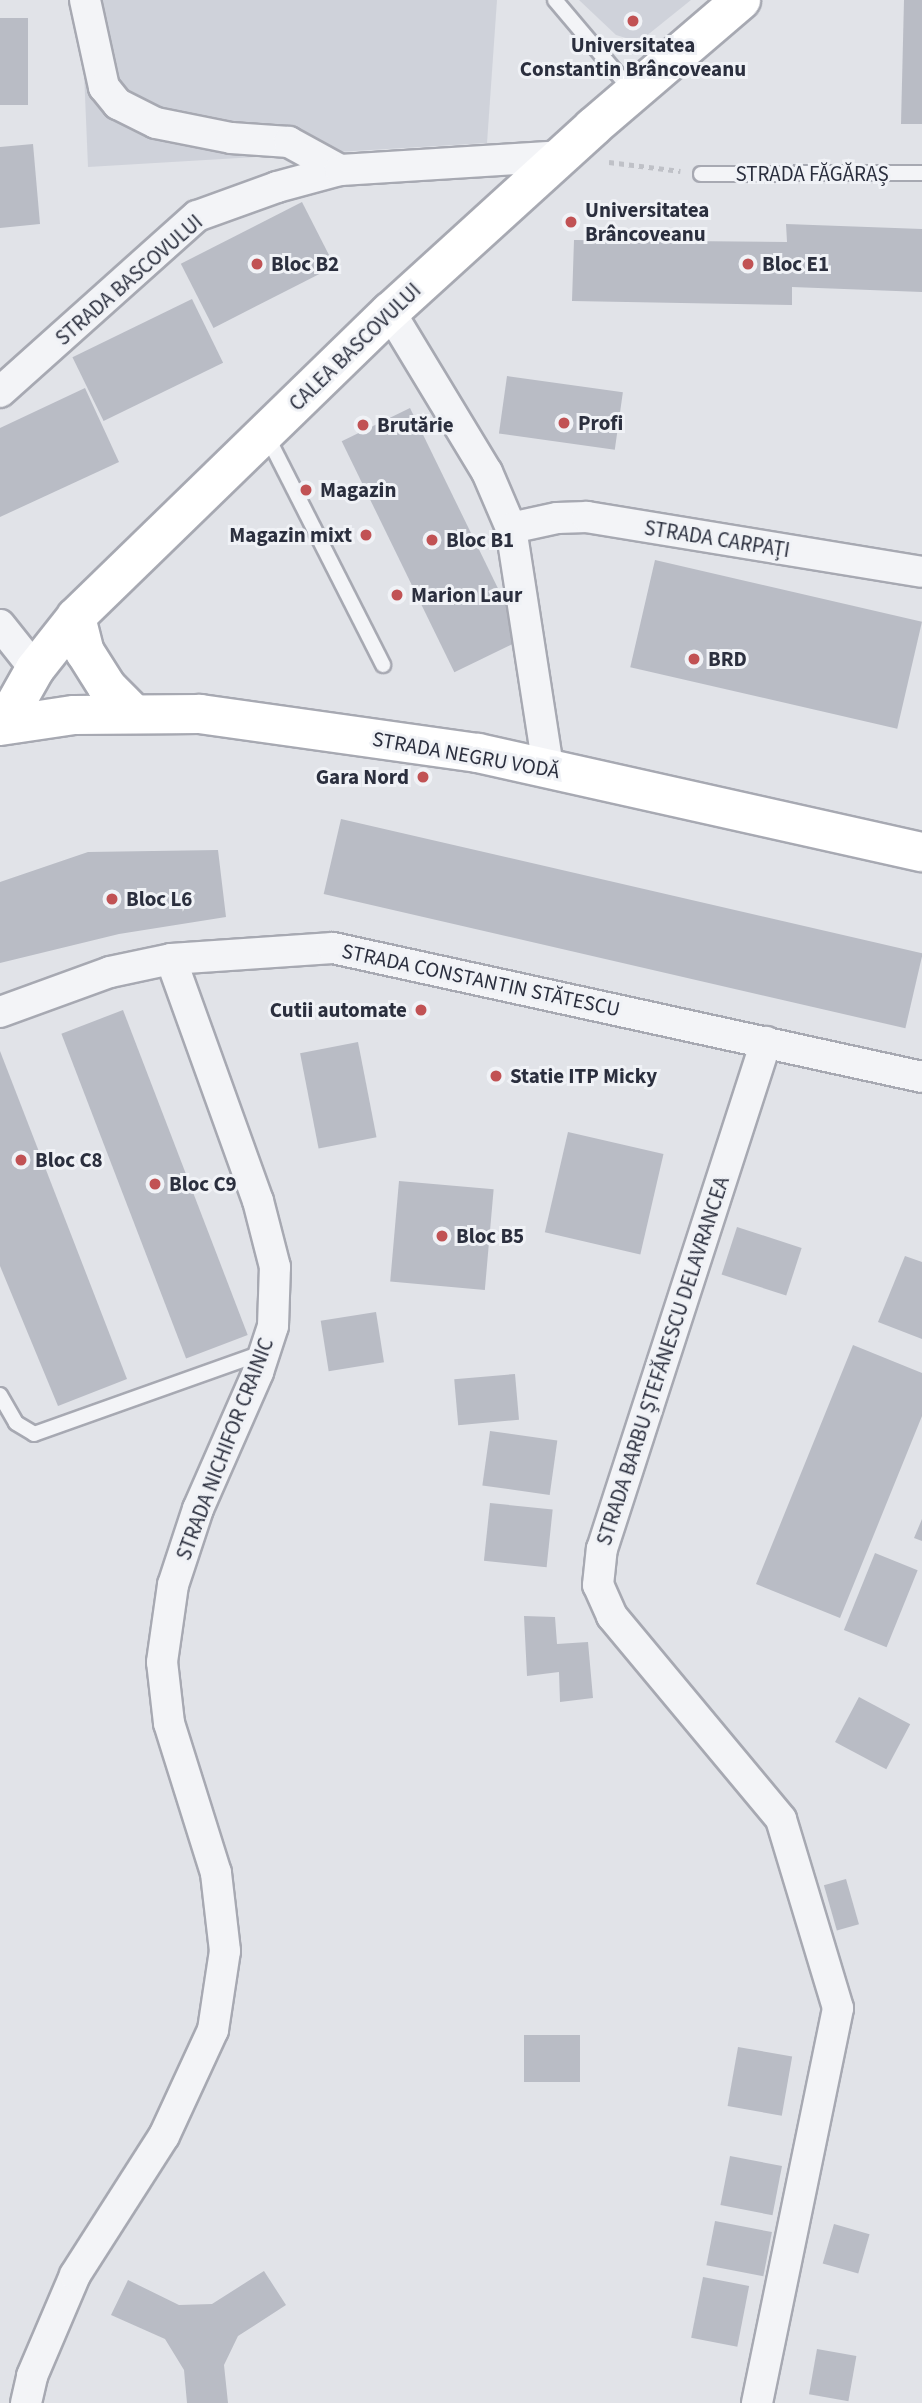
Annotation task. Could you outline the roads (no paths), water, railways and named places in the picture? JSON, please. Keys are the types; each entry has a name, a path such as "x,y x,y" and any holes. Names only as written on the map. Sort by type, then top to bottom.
{"street":[{"path":"85,0 104,87 118,104 156,123 232,138 289,142 340,170"},
{"name":"CALEA BASCOVULUI","path":"2,725 35,669 76,617 390,312 633,92 741,0"},
{"name":"STRADA BASCOVULUI","path":"0,392 197,216 277,187 340,170 561,156"},
{"path":"390,312 487,472 511,528 548,767"},
{"name":"STRADA CARPAȚI","path":"511,528 557,518 587,517 922,572"},
{"path":"76,617 85,652 107,687 134,714"},
{"path":"0,625 35,669"},
{"name":"STRADA NEGRU VODĂ","path":"2,725 74,715 200,715 478,753 922,852"},
{"name":"STRADA CONSTANTIN STĂTESCU","path":"0,1012 110,972 171,958 334,948 922,1077"},
{"name":"STRADA NICHIFOR CRAINIC","path":"26,2403 32,2376 75,2275 164,2136 213,2030 225,1951 216,1873 169,1724 162,1662 173,1585 193,1522 274,1326 275,1267 258,1201 171,958"},
{"name":"STRADA BARBU ȘTEFĂNESCU DELAVRANCEA","path":"757,2403 838,2008 781,1819 612,1616 598,1585 602,1549 766,1042"}],"lane":[{"path":"555,0 633,92"},
{"name":"STRADA FĂGĂRAȘ","path":"701,174 922,173"},
{"path":"266,432 383,665"},
{"path":"0,1395 16,1423 34,1434 264,1353"}],"place":[{"name":"Universitatea Constantin Brâncoveanu","path":"633,21"},
{"name":"Universitatea Brâncoveanu","path":"571,222"},
{"name":"Bloc B2","path":"257,264"},
{"name":"Bloc E1","path":"748,264"},
{"name":"Profi","path":"564,423"},
{"name":"Brutărie","path":"363,425"},
{"name":"Magazin","path":"306,490"},
{"name":"Magazin mixt","path":"366,535"},
{"name":"Bloc B1","path":"432,540"},
{"name":"Marion Laur","path":"397,595"},
{"name":"BRD","path":"694,659"},
{"name":"Gara Nord","path":"423,777"},
{"name":"Bloc L6","path":"112,899"},
{"name":"Cutii automate","path":"421,1010"},
{"name":"Statie ITP Micky","path":"496,1076"},
{"name":"Bloc C8","path":"21,1160"},
{"name":"Bloc C9","path":"155,1184"},
{"name":"Bloc B5","path":"442,1236"}]}
